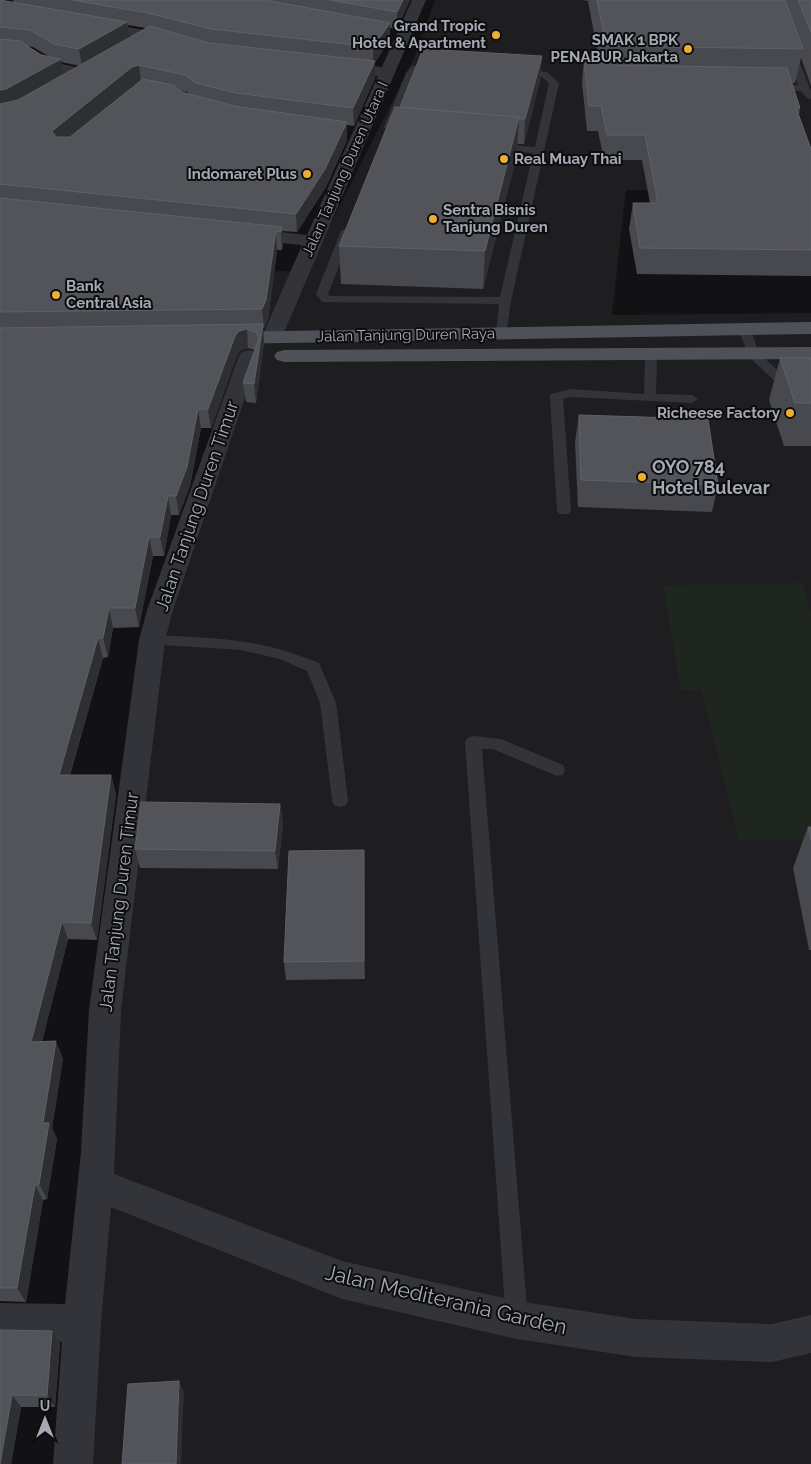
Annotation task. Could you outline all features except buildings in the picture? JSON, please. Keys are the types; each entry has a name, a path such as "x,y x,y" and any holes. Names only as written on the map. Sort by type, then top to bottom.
{"main road":[{"name":"Jalan Tanjung Duren Raya","path":"204,338 811,328"},
{"name":"Jalan Tanjung Duren Raya","path":"219,356 811,353"}],"street":[{"name":"Jalan Tanjung Duren Utara I","path":"272,337 314,241 354,133 388,72 395,35 419,0"},
{"path":"82,24 150,36 188,48"},
{"path":"126,50 150,36"},
{"path":"0,49 28,52 51,67 86,73"},
{"path":"62,86 102,64"},
{"path":"319,65 388,72"},
{"path":"225,232 314,241"},
{"name":"Jalan Tanjung Duren Timur","path":"73,1464 82,1323 96,1184 105,1010 152,640 176,563 249,356"},
{"name":"Jalan Mediterania Garden","path":"96,1184 342,1280 517,1320 636,1338 772,1343 811,1334"},
{"path":"0,1322 82,1323"}],"lane":[{"path":"788,42 804,88 811,96"},
{"path":"385,138 415,68 446,68"},
{"path":"502,333 505,301 554,83 551,77 544,74 505,71"},
{"path":"763,88 804,88"},
{"path":"481,145 539,150"},
{"path":"351,221 322,294 326,300 505,301"},
{"path":"744,328 753,354 783,382 811,385"},
{"path":"650,398 651,354"},
{"path":"564,511 556,397 571,393 692,399"},
{"path":"152,640 241,645 283,654 313,667 328,703 340,800"},
{"path":"517,1320 473,742 495,743 557,770"}],"shaded area":[{"path":"435,0 811,0 811,190 626,190 612,315 811,313 811,1464 83,1464 110,864 214,428 0,431 0,273 307,271 413,60"},
{"path":"802,583 811,612 811,839 739,841 702,691 681,690 663,585"}],"place":[{"name":"Grand Tropic Hotel & Apartment","path":"496,35"},
{"name":"SMAK 1 BPK PENABUR Jakarta","path":"688,49"},
{"name":"Real Muay Thai","path":"504,159"},
{"name":"Indomaret Plus","path":"307,174"},
{"name":"Sentra Bisnis Tanjung Duren","path":"433,219"},
{"name":"Bank Central Asia","path":"56,295"},
{"name":"Richeese Factory","path":"790,413"},
{"name":"OYO 784 Hotel Bulevar","path":"642,477"}]}
